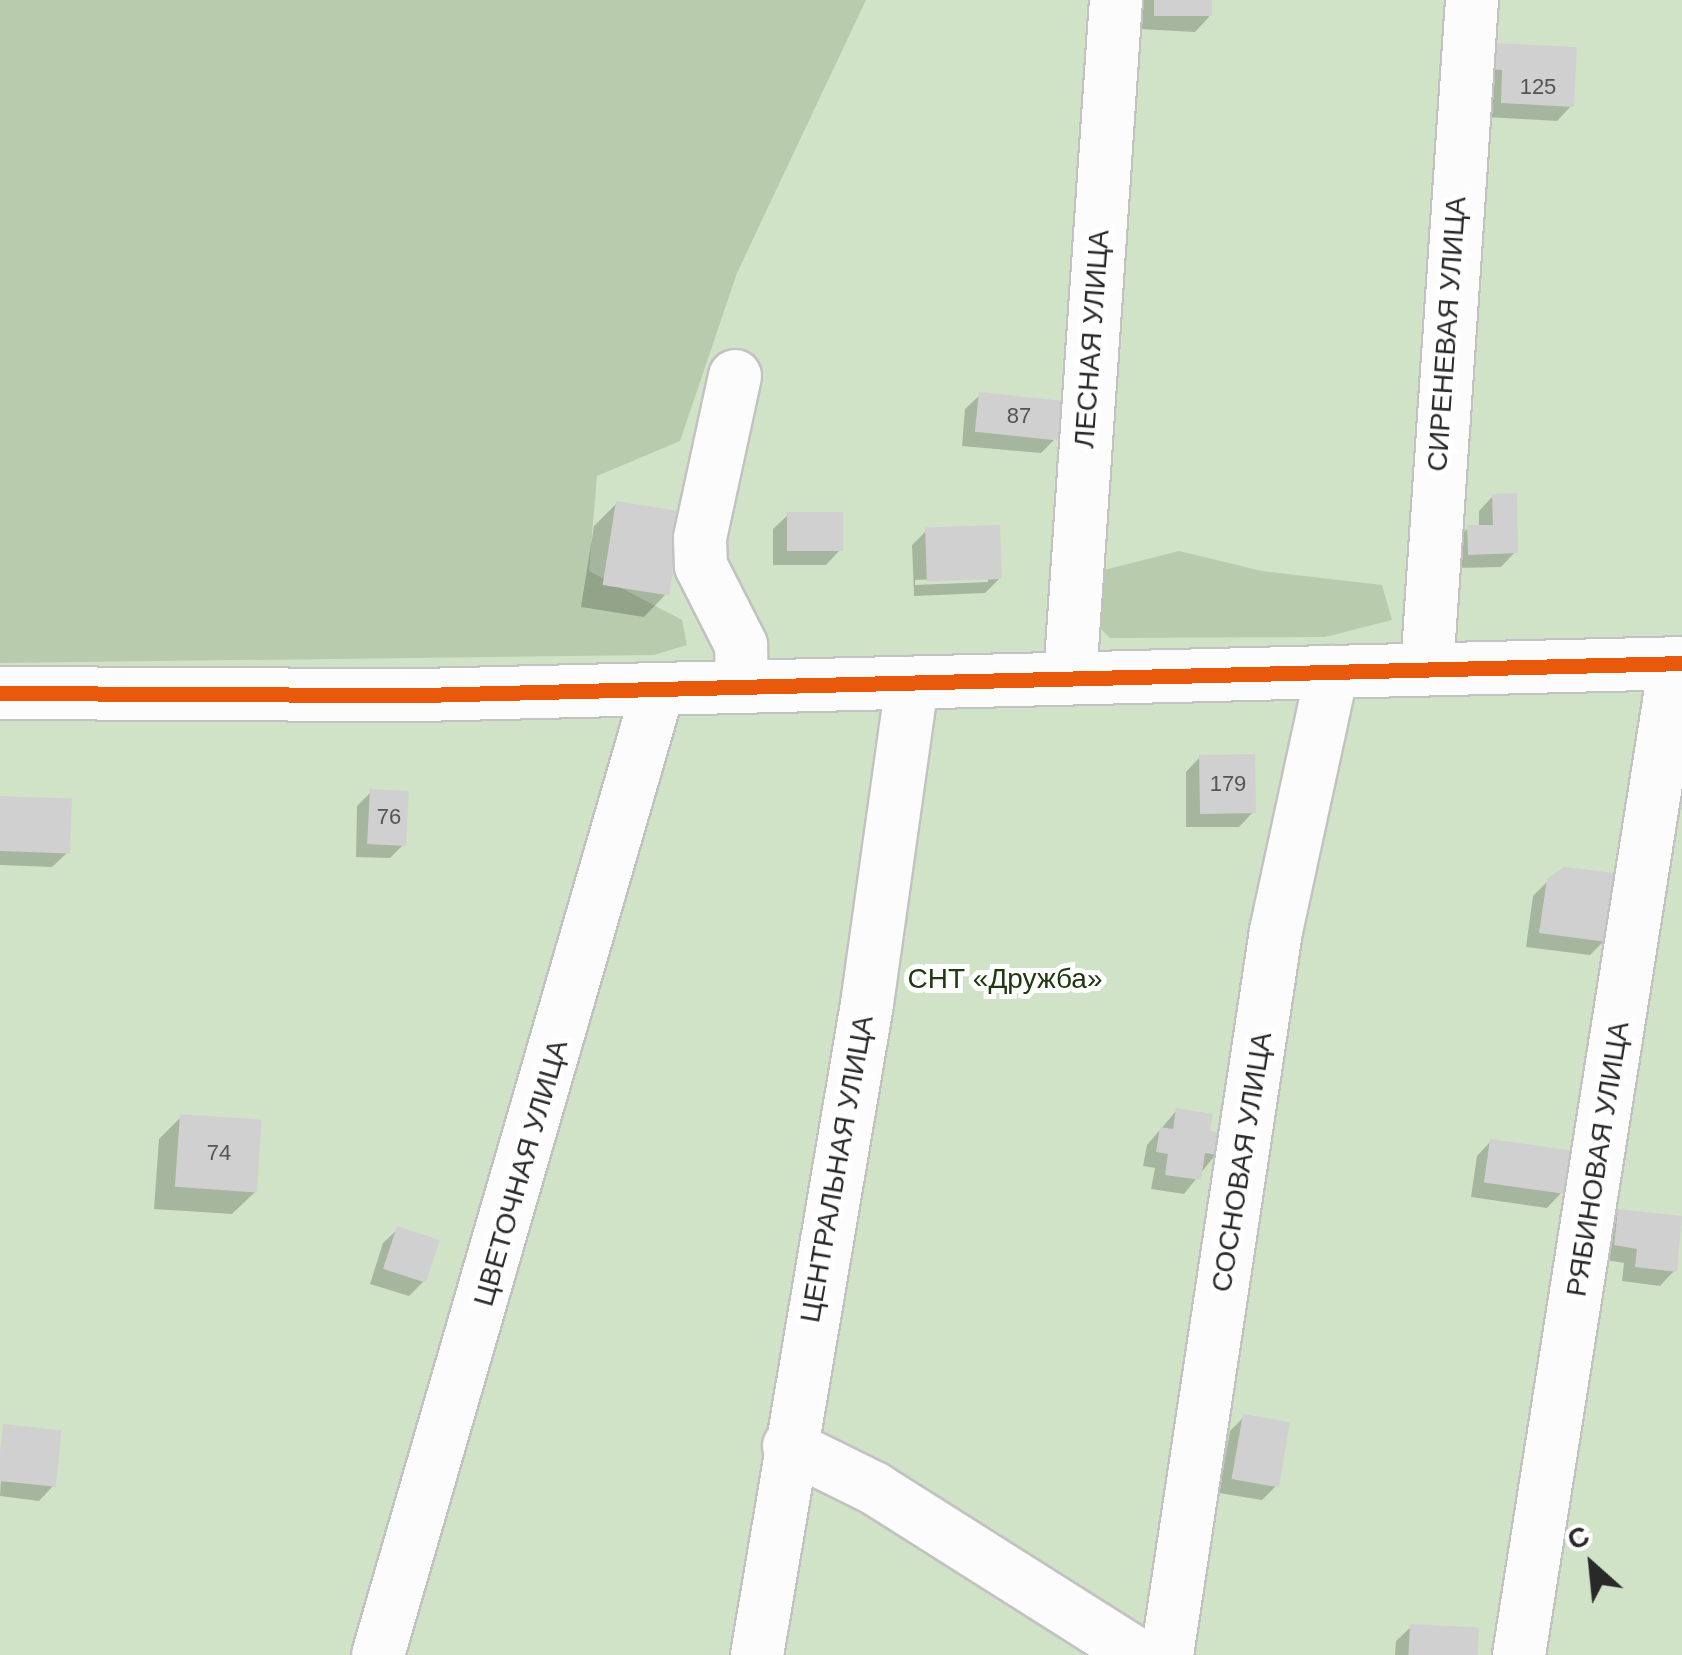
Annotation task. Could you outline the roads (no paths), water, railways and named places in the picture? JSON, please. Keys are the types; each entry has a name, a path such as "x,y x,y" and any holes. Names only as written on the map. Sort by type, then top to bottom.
{"street":[{"name":"ЛЕСНАЯ УЛИЦА","path":"1070,678 1116,0"},
{"name":"СИРЕНЕВАЯ УЛИЦА","path":"1427,669 1472,0"},
{"path":"735,376 700,538 701,566 741,645 742,687"},
{"path":"0,693 658,690 1679,663"},
{"name":"РЯБИНОВАЯ УЛИЦА","path":"1519,1655 1679,663"},
{"name":"СОСНОВАЯ УЛИЦА","path":"1168,1655 1276,931 1332,672"},
{"name":"ЦЕНТРАЛЬНАЯ УЛИЦА","path":"757,1655 789,1446 867,1004 912,683"},
{"name":"ЦВЕТОЧНАЯ УЛИЦА","path":"378,1655 658,690"},
{"path":"789,1446 874,1488 1138,1655"}],"park label":[{"name":"СНТ «Дружба»","path":"1005,979"}]}
